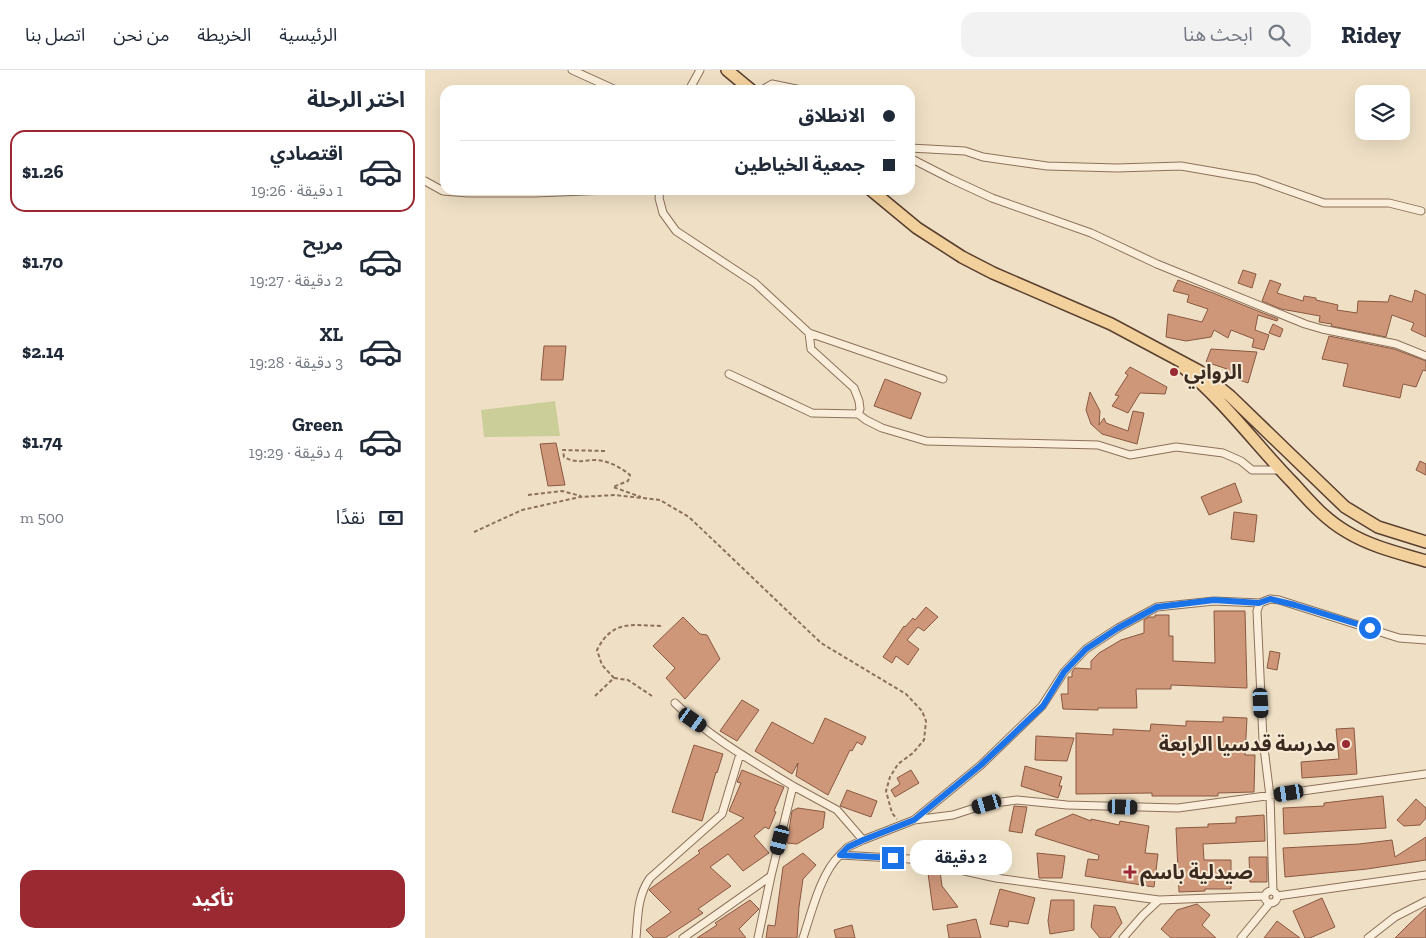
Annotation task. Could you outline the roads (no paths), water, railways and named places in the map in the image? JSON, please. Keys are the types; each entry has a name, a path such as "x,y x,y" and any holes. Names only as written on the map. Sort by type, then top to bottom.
{"main road":[{"path":"727,70 745,85"},
{"path":"877,195 917,228 962,257 993,273 1111,324 1199,371 1230,396 1345,507 1378,527 1426,542"},
{"path":"1169,356 1216,398 1319,511 1348,533 1377,547 1426,561"}],"street":[{"path":"572,70 605,85"},
{"path":"692,85 701,70"},
{"path":"915,148 965,151 983,157 1047,166 1117,168 1181,166 1256,179 1324,203 1389,203 1421,210"},
{"path":"915,161 951,180 992,198 1091,233 1157,264 1305,324 1396,344 1426,356"},
{"path":"425,182 440,190"},
{"path":"659,195 663,213 676,231 755,283 809,333 943,379"},
{"path":"809,333 811,349 854,388 859,400 860,409 858,414"},
{"path":"729,374 812,413 858,414 882,428 926,441 1098,445 1130,454 1176,447 1223,453 1241,461 1253,470 1281,470"},
{"path":"914,820 981,765 1043,706 1064,672 1086,649 1118,628 1157,607 1214,600 1259,603 1270,599 1279,600 1399,638 1426,640"},
{"path":"1241,938 1269,904 1274,904 1277,900 1275,894 1270,796 1263,740 1257,611 1259,603"},
{"path":"675,703 693,720 740,754 837,810 863,840"},
{"path":"636,938 639,901 643,887 650,878 722,814 740,754"},
{"path":"803,938 832,862 848,847 914,820 953,815 987,804 1017,800 1067,805 1178,808 1426,774"},
{"path":"758,938 793,786"},
{"path":"840,855 911,860 996,878 1159,900 1264,896 1269,891 1275,894 1426,875"},
{"path":"683,938 771,876"},
{"path":"1264,896 1265,901 1269,904"},
{"path":"1123,938 1143,914 1159,900"},
{"path":"1368,938 1395,917 1426,901"}],"place":[{"name":"الروابي","path":"1174,372"},
{"name":"مدرسة قدسيا الرابعة","path":"1346,744"},
{"name":"صيدلية باسم","path":"1130,872"}]}
